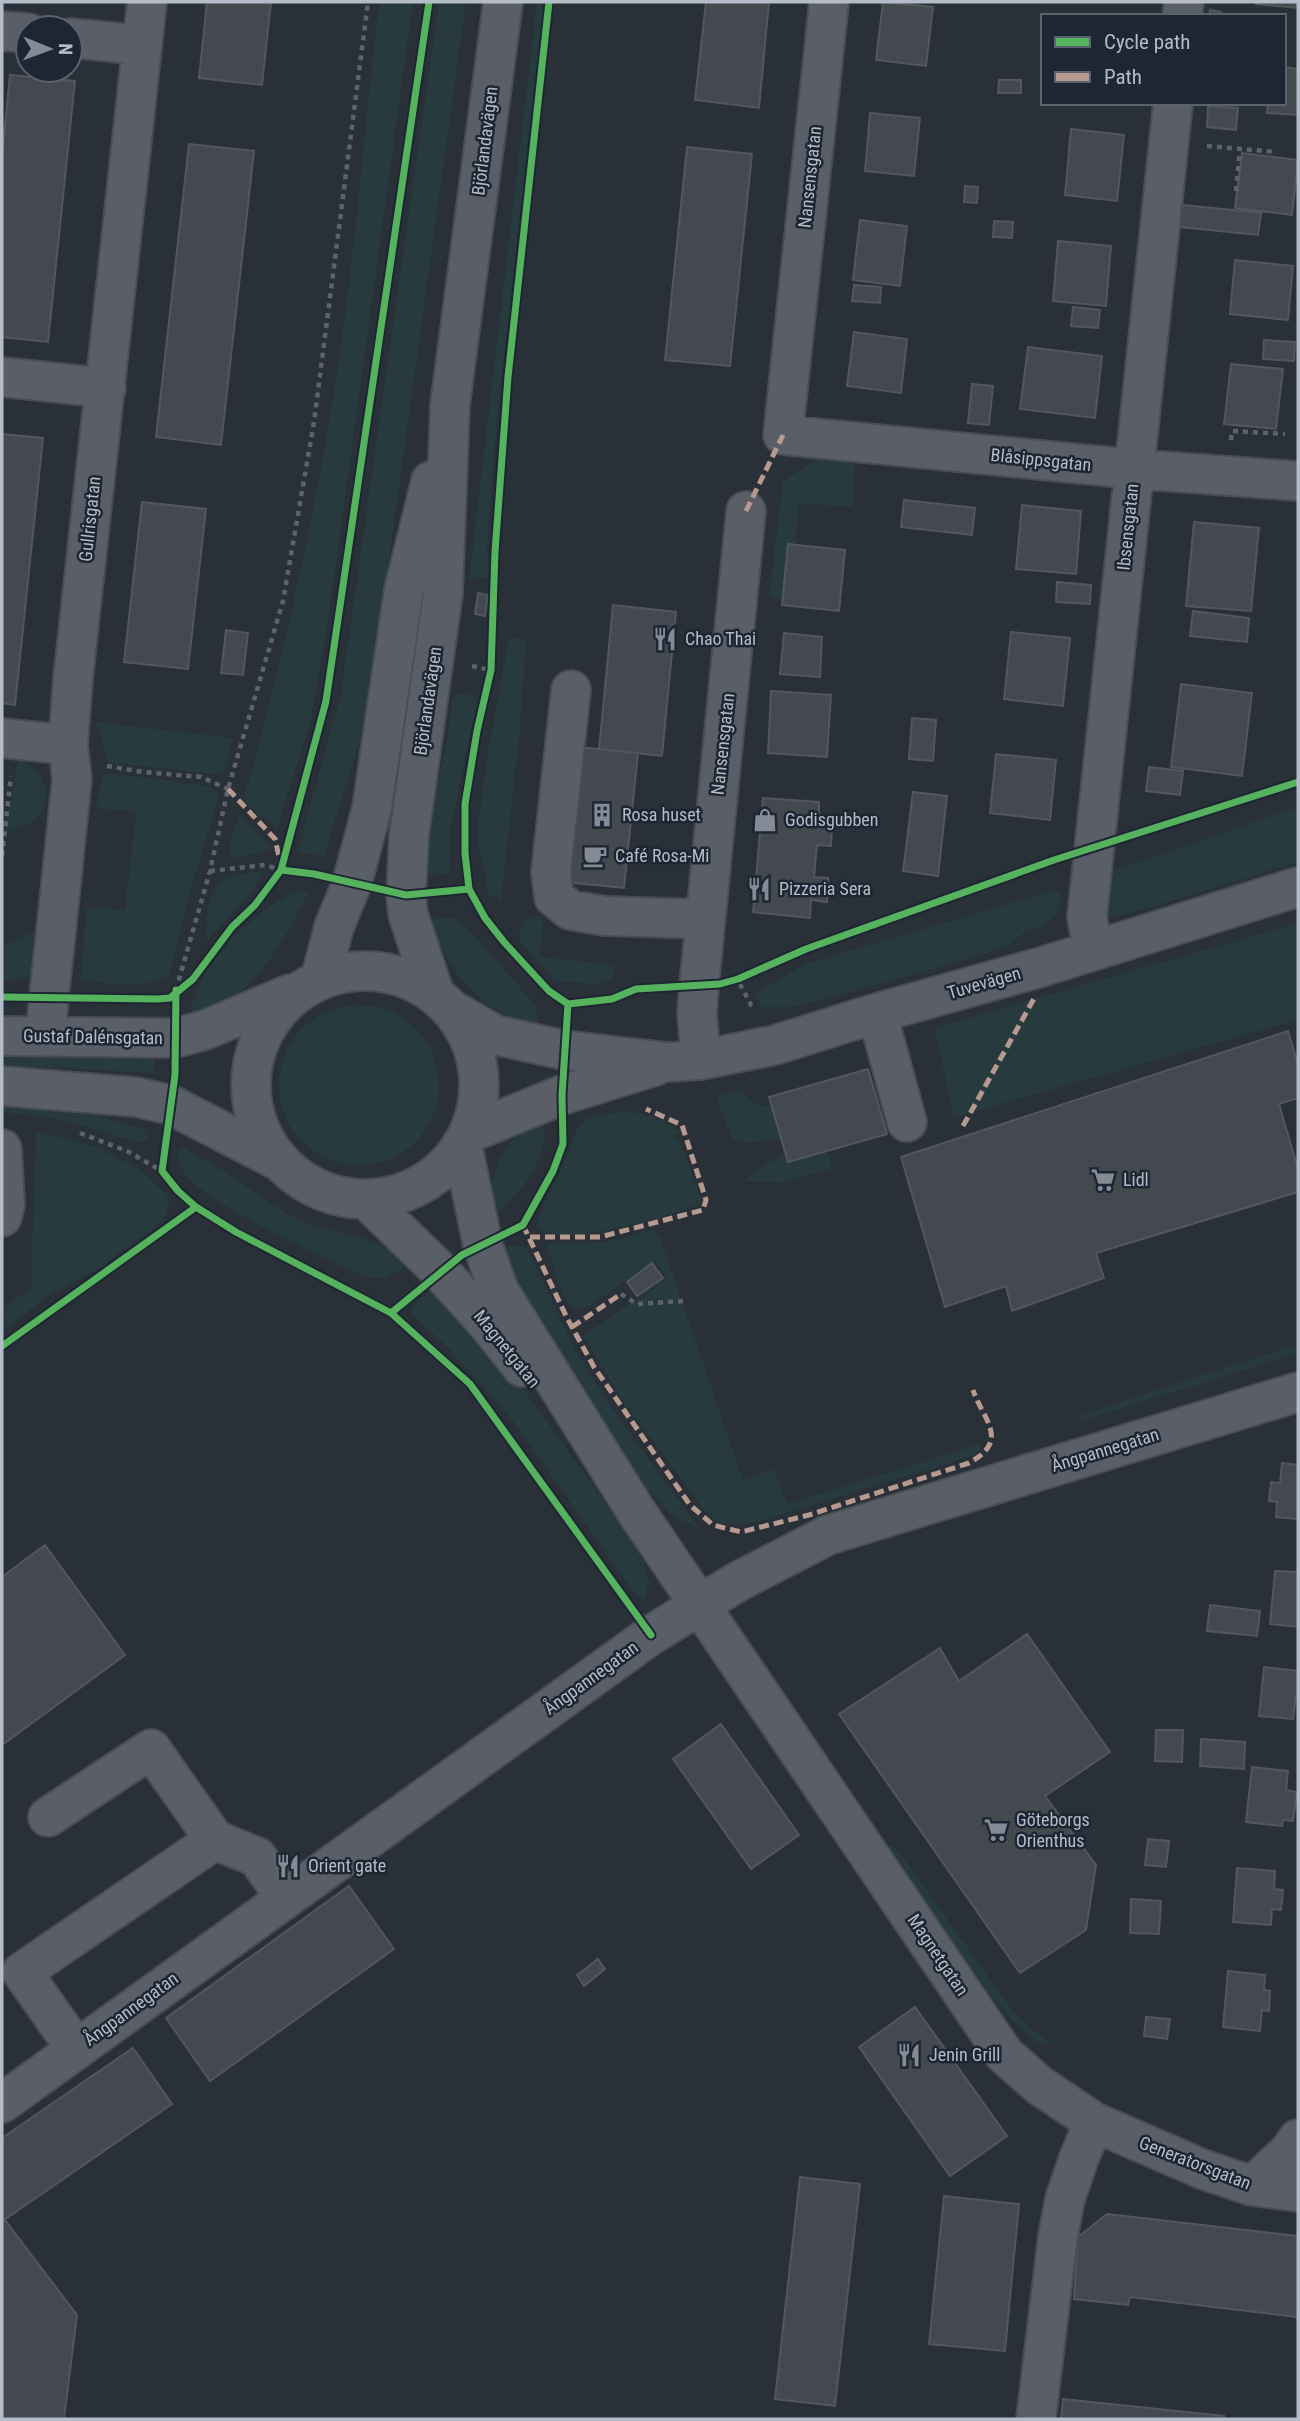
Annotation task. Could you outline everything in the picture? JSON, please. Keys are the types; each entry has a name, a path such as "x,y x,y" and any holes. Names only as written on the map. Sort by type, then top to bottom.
{"street":[{"name":"Gullrisgatan","path":"45,1036 72,779 84,755 73,679 147,2"},
{"name":"Björlandavägen","path":"450,405 404,590 372,808 352,883 311,984 282,1006 266,1028 256,1052 251,1077 253,1103 260,1129 281,1162 299,1178 320,1190 342,1197 366,1199 391,1196 416,1187 447,1165 466,1139 478,1099 479,1075 470,1041 443,1002 408,914 406,895 409,835 443,593 450,405 503,2"},
{"name":"Nansensgatan","path":"783,435 829,2"},
{"path":"84,39 142,45"},
{"name":"Ibsensgatan","path":"1093,950 1087,917 1173,105"},
{"path":"2,377 106,388"},
{"name":"Blåsippsgatan","path":"783,435 1133,469 1298,481"},
{"name":"Nansensgatan","path":"684,1061 697,1014 746,511"},
{"path":"570,690 551,872 554,897 570,910 605,916 705,919"},
{"path":"7,752 84,755"},
{"name":"Tuvevägen","path":"466,1139 562,1095 684,1061 775,1045 1038,968 1298,887"},
{"path":"311,984 352,971 384,972 405,978 443,1002"},
{"name":"Gustaf Dalénsgatan","path":"2,1036 176,1038 205,1030 311,984"},
{"name":"Tuvevägen","path":"443,1002 495,1035 564,1050 684,1061"},
{"path":"877,1013 907,1122"},
{"path":"2,1086 136,1097 171,1105 281,1162"},
{"name":"Magnetgatan","path":"466,1139 483,1246 499,1291 636,1511 1004,2054 1039,2085 1094,2122"},
{"name":"Magnetgatan","path":"366,1199 440,1270 488,1324 636,1511"},
{"name":"Ångpannegatan","path":"2,2103 651,1635 739,1581 828,1535 1298,1392"},
{"path":"48,1817 151,1749 215,1840 257,1857 286,1898"},
{"path":"76,2049 22,1972 215,1840"},
{"path":"1036,2419 1058,2236 1065,2199 1094,2122"},
{"name":"Generatorsgatan","path":"1094,2122 1202,2169 1252,2186 1298,2192"},
{"path":"1252,2186 1289,2152 1298,2139"}],"path":[{"path":"176,990 210,871 228,789 283,601 314,422 368,2"},
{"path":"1168,143 1276,152"},
{"path":"1236,191 1240,149"},
{"path":"470,666 491,670"},
{"path":"2,856 7,752"},
{"path":"84,755 144,772 201,777 228,789"},
{"path":"275,879 281,870 284,857"},
{"path":"210,871 265,865 281,870"},
{"path":"176,990 184,984"},
{"path":"69,1131 129,1152 162,1171"},
{"path":"621,1294 637,1304 684,1301"}],"green space":[{"path":"379,2 413,2 328,622 310,724 277,828 243,802 300,575 332,403 352,259"},
{"path":"439,2 466,2 372,683 359,743 324,856 297,852 340,698"},
{"path":"537,2 545,2 497,416 487,544 488,577 469,580"},
{"path":"819,458 855,460 853,507 799,503 795,545 788,545 782,598 769,597 783,481"},
{"path":"509,638 525,639 526,645 520,729 501,901 488,894 477,833 487,757"},
{"path":"454,693 478,696 449,836 449,874 424,876 432,801 443,761"},
{"path":"96,722 232,738 227,766 221,774 213,774 108,761"},
{"path":"18,759 39,774 46,797 37,817 5,833"},
{"path":"108,773 208,786 219,795 184,914 169,977 159,981 126,985 81,980 86,907 125,910 136,812 96,808 102,777"},
{"path":"1298,807 1298,862 1138,911 1112,917 1105,915 1103,874"},
{"path":"239,814 272,847 260,853 231,858 231,841"},
{"path":"263,871 250,895 207,940 208,910 216,888 230,877"},
{"path":"300,890 308,894 275,952 255,978 225,1002 190,1017 202,979 230,942 265,910"},
{"path":"1059,891 1060,906 1055,916 1044,925 1026,931 1008,946 794,1007 762,1007 753,995 805,964"},
{"path":"537,915 541,916 543,931 541,957 615,965 613,978 597,984 555,981 520,941 521,922"},
{"path":"454,917 475,936 536,1006 538,1024 526,1024 500,1013 474,993 455,970 443,950 431,919"},
{"path":"1298,923 1298,1020 954,1117 934,1028"},
{"path":"35,932 38,936 35,974 24,979 2,980 2,945"},
{"path":"359,1005 390,1011 416,1028 433,1054 439,1085 433,1116 416,1142 390,1159 359,1165 328,1159 302,1142 285,1116 279,1085 285,1054 302,1028 328,1011"},
{"path":"2,1047 154,1054 155,1073 2,1065"},
{"path":"740,1090 754,1103 772,1108 781,1139 751,1143 739,1142 732,1137 718,1104 719,1096"},
{"path":"2,1107 94,1115 144,1129 148,1137 147,1141 141,1143 59,1119 2,1112"},
{"path":"625,1111 655,1118 680,1133 673,1135 682,1147 701,1204 600,1232 560,1235 543,1231 537,1219 578,1128 587,1118"},
{"path":"545,1119 545,1133 539,1158 527,1181 500,1210 495,1213 488,1209 493,1179 502,1154 519,1134"},
{"path":"36,1131 97,1147 141,1170 167,1195 169,1204 160,1223 101,1267 51,1294 2,1331 2,1308 31,1288"},
{"path":"185,1148 286,1213 310,1224 368,1240 382,1246 409,1265 384,1279 365,1277 265,1228 191,1181 181,1168 178,1158 179,1149"},
{"path":"827,1151 832,1168 782,1183 744,1181 762,1166 785,1154 788,1162"},
{"path":"654,1229 661,1240 743,1480 774,1469 787,1504 980,1444 979,1451 969,1457 754,1523 721,1524 704,1510 625,1404 583,1336 667,1278 655,1260 588,1307 573,1309 560,1288 546,1243 600,1242"},
{"path":"523,1246 528,1251 578,1355 620,1420 701,1530 670,1514 645,1486 530,1320 497,1247"},
{"path":"436,1284 504,1362 625,1530 644,1563 648,1580 645,1601 632,1590 514,1422 447,1346 414,1316 411,1309"},
{"path":"1298,1344 1298,1353 1082,1421 1080,1416 1111,1405"},
{"path":"891,1844 1010,2007 1029,2027 1053,2044 1036,2043 998,2005 887,1849"}],"building":[{"path":"207,2 271,2 262,85 199,78"},
{"path":"706,2 769,2 759,108 695,100"},
{"path":"883,2 933,7 926,66 876,60"},
{"path":"1298,2 1298,8 1256,4"},
{"path":"1210,10 1221,12 1221,14 1209,14"},
{"path":"1286,67 1298,69 1298,115 1267,113 1268,105 1286,105"},
{"path":"10,75 14,75 14,84 75,84 48,342 2,337 2,156"},
{"path":"999,80 1021,80 1021,93 998,93"},
{"path":"1208,106 1238,108 1236,130 1207,127"},
{"path":"870,113 920,118 914,176 865,171"},
{"path":"1071,129 1124,135 1117,201 1065,195"},
{"path":"189,144 254,151 221,445 156,437"},
{"path":"687,147 752,154 730,366 665,360"},
{"path":"1242,153 1298,160 1292,215 1235,208"},
{"path":"965,186 978,187 977,203 964,202"},
{"path":"1183,205 1261,213 1258,235 1180,227"},
{"path":"860,220 907,226 900,286 853,280"},
{"path":"994,221 1013,222 1012,238 993,237"},
{"path":"1058,241 1111,246 1106,306 1053,301"},
{"path":"1235,260 1293,266 1288,320 1230,314"},
{"path":"854,285 881,287 880,303 852,301"},
{"path":"1073,307 1100,310 1098,328 1071,326"},
{"path":"854,332 907,339 901,393 847,386"},
{"path":"1264,340 1295,342 1294,361 1263,359"},
{"path":"1028,347 1102,356 1095,418 1020,409"},
{"path":"1231,364 1283,369 1276,429 1224,424"},
{"path":"972,384 993,386 989,425 968,423"},
{"path":"2,434 43,438 15,705 2,703"},
{"path":"904,500 975,508 972,535 901,527"},
{"path":"142,502 206,509 188,669 124,662"},
{"path":"1022,505 1081,511 1076,574 1016,569"},
{"path":"1194,522 1259,528 1251,611 1186,606"},
{"path":"788,544 845,550 839,611 782,605"},
{"path":"1057,582 1091,585 1090,604 1056,602"},
{"path":"478,593 488,595 485,616 475,614"},
{"path":"613,605 676,612 662,756 599,749"},
{"path":"1193,611 1249,618 1247,642 1190,636"},
{"path":"226,630 248,633 243,675 221,673"},
{"path":"1011,632 1070,638 1063,706 1004,699"},
{"path":"784,633 822,637 820,677 780,674"},
{"path":"1181,684 1252,693 1242,776 1171,767"},
{"path":"771,691 831,695 827,757 768,753"},
{"path":"912,718 936,720 933,761 909,759"},
{"name":"Rosa huset","path":"578,747 638,753 624,888 565,882"},
{"path":"996,754 1056,760 1050,820 990,813"},
{"path":"1149,767 1183,771 1180,795 1146,791"},
{"path":"913,792 947,796 938,876 903,871"},
{"path":"763,798 819,802 819,823 832,825 831,846 817,845 814,877 828,878 827,902 811,900 810,918 753,912"},
{"name":"Lidl","path":"1288,1031 1298,1064 1298,1098 1279,1104 1298,1169 1298,1192 1096,1253 1104,1278 1012,1311 1006,1286 945,1307 901,1157"},
{"path":"868,1069 887,1134 788,1162 769,1097"},
{"path":"652,1263 663,1278 637,1296 627,1282"},
{"path":"1282,1463 1298,1465 1298,1519 1276,1517 1277,1502 1269,1501 1271,1482 1280,1483"},
{"path":"45,1545 125,1655 2,1745 2,1577"},
{"path":"1275,1571 1298,1572 1298,1627 1270,1624"},
{"path":"1210,1605 1260,1611 1257,1636 1207,1631"},
{"name":"Göteborgs Orienthus","path":"1027,1634 1110,1752 1045,1796 1096,1865 1086,1930 1020,1973 839,1714 940,1648 959,1681"},
{"path":"1264,1667 1298,1671 1298,1696 1296,1695 1293,1719 1259,1716"},
{"path":"721,1724 799,1835 751,1869 673,1759"},
{"path":"1156,1730 1183,1730 1182,1762 1155,1761"},
{"path":"1201,1739 1245,1742 1244,1769 1200,1766"},
{"path":"1252,1767 1288,1771 1286,1790 1297,1792 1293,1821 1283,1820 1282,1826 1246,1822"},
{"path":"1148,1839 1169,1841 1166,1867 1145,1865"},
{"path":"1237,1868 1275,1871 1274,1889 1283,1890 1281,1910 1272,1909 1271,1925 1233,1922"},
{"path":"349,1886 394,1949 210,2081 166,2018"},
{"path":"1131,1899 1161,1901 1159,1934 1130,1933"},
{"path":"598,1959 605,1969 584,1986 577,1975"},
{"path":"1228,1971 1265,1975 1264,1990 1270,1991 1269,2011 1262,2010 1260,2031 1223,2027"},
{"path":"915,2007 1007,2136 950,2176 859,2047"},
{"path":"1146,2017 1170,2019 1167,2039 1144,2036"},
{"path":"133,2048 172,2104 4,2220 2,2138"},
{"path":"800,2177 860,2184 835,2406 775,2399"},
{"path":"944,2196 1019,2204 1005,2351 929,2344"},
{"path":"1107,2214 1298,2236 1298,2317 1130,2297 1128,2305 1074,2299 1078,2237"},
{"path":"2,2216 77,2315 64,2419 2,2419"},
{"path":"1063,2399 1224,2416 1224,2419 1061,2419"}],"marked path":[{"path":"746,511 783,435"},
{"path":"228,789 275,839 280,861"},
{"path":"963,1126 1036,995"},
{"path":"530,1237 600,1237 703,1210 706,1200 682,1125 646,1109"},
{"path":"523,1225 567,1318 594,1367 690,1505 713,1525 741,1532 809,1515 969,1463 982,1454 989,1446 991,1438 987,1420 973,1390"},
{"path":"572,1327 621,1294"}],"cycle path":[{"path":"2,997 170,998 193,979 232,927 255,905 281,870 326,701 429,2"},
{"path":"469,889 465,853 465,804 477,731 491,670 495,552 508,377 549,2"},
{"path":"281,870 314,874 406,895 469,889 485,918 504,942 549,991 568,1004 612,999 636,989 720,984 738,979 806,949 1054,860 1298,782"},
{"path":"176,990 175,1075 162,1171 178,1191 196,1207 236,1232 391,1313 470,1384 651,1635"},
{"path":"391,1313 462,1255 523,1225 553,1171 563,1144 562,1095 568,1004"},
{"path":"2,1346 196,1207"}],"place":[{"name":"Chao Thai","path":"665,639"},
{"name":"Rosa huset","path":"602,815"},
{"name":"Godisgubben","path":"765,820"},
{"name":"Café Rosa-Mi","path":"595,856"},
{"name":"Pizzeria Sera","path":"759,889"},
{"name":"Lidl","path":"1103,1180"},
{"name":"Göteborgs Orienthus","path":"996,1830"},
{"name":"Orient gate","path":"288,1866"},
{"name":"Jenin Grill","path":"909,2055"}]}
